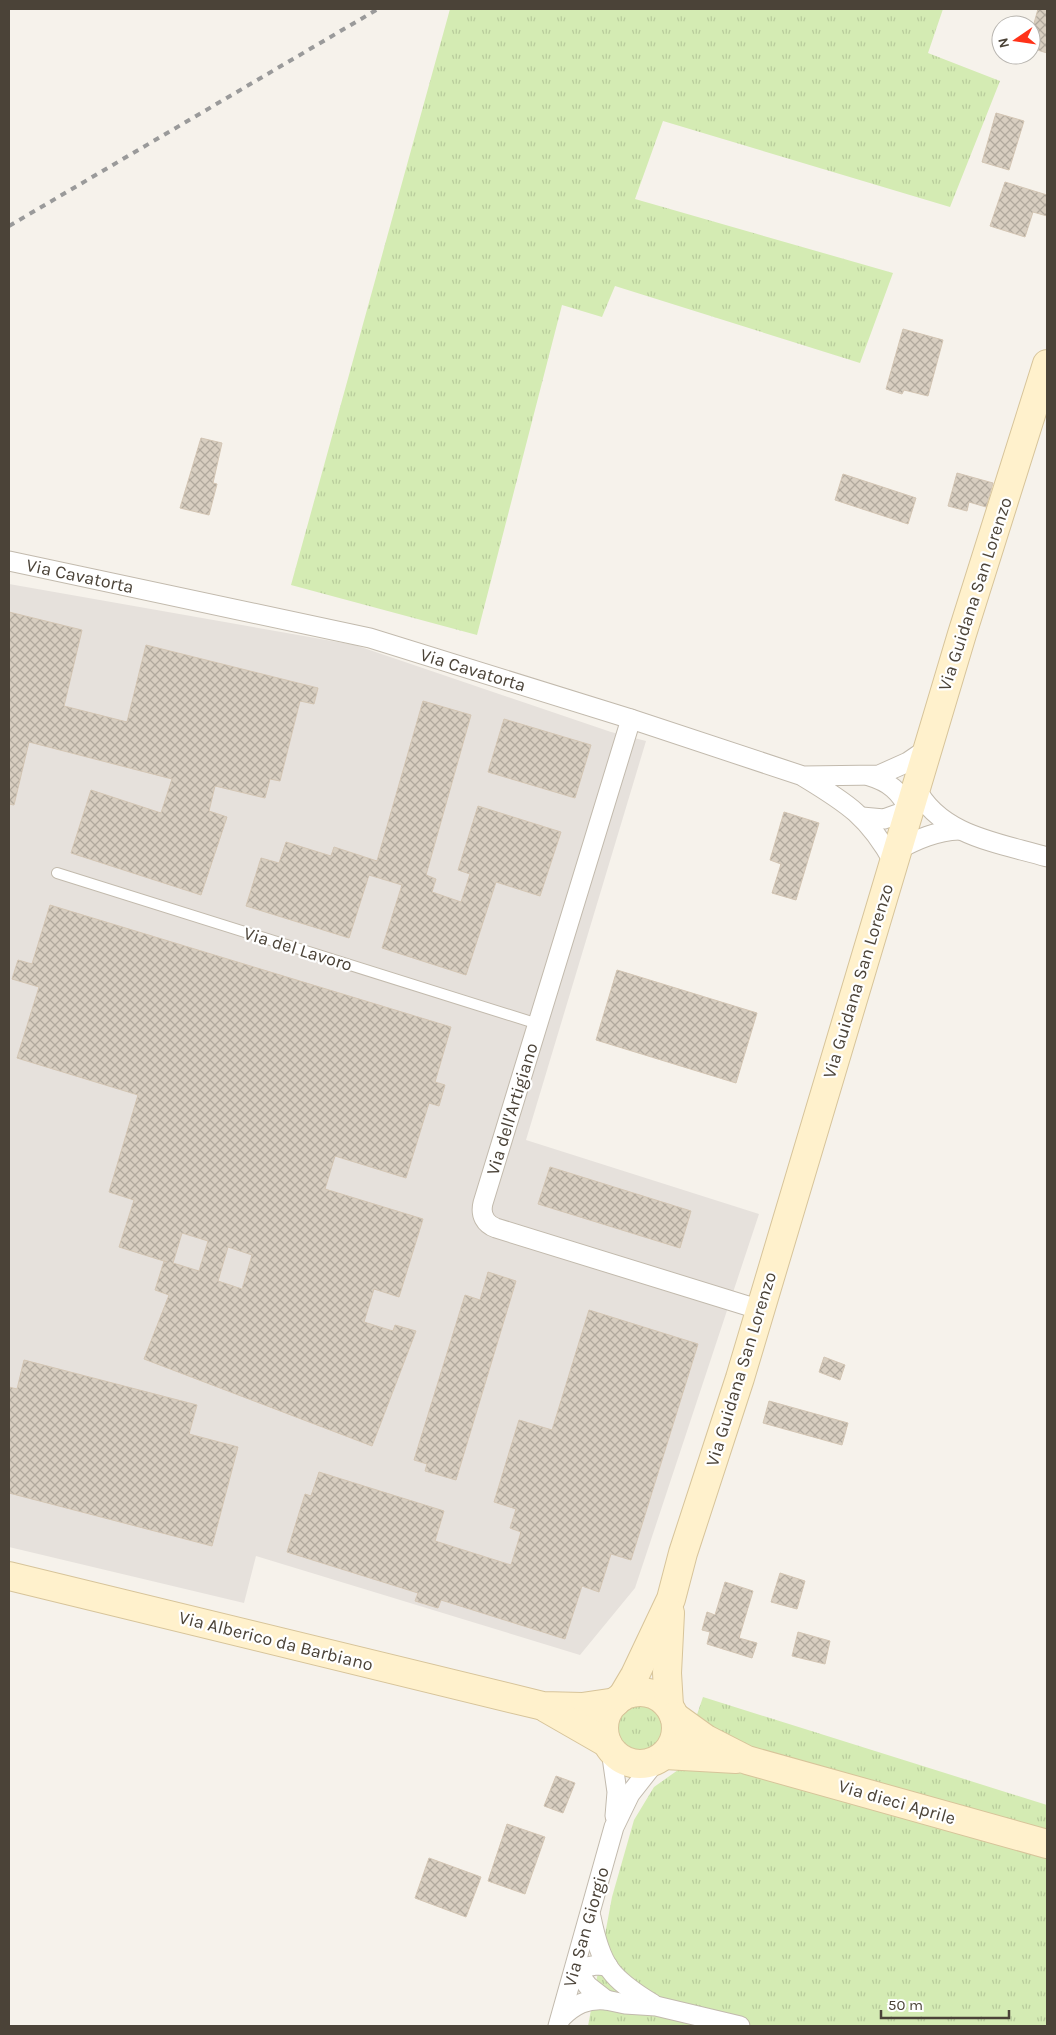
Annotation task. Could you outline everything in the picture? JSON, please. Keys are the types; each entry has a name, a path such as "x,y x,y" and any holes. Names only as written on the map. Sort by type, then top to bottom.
{"street":[{"name":"Via Guidana San Lorenzo","path":"671,1599 683,1553 761,1310 927,749 1047,364"},
{"name":"Via Cavatorta","path":"9,561 370,638 631,718 803,776 878,775 908,762 927,749"},
{"name":"Via dell'Artigiano","path":"631,718 482,1208 487,1223 496,1228 761,1310"},
{"path":"803,776 832,794 862,817 896,856 918,839 941,831 959,830"},
{"path":"869,776 884,781 894,787 902,796 913,799 930,809 959,830 1047,857"},
{"path":"862,817 884,819 913,799"},
{"name":"Via Alberico da Barbiano","path":"9,1576 543,1706 582,1707 619,1699"},
{"path":"671,1599 667,1673 676,1736 661,1758 644,1764 632,1764 620,1758 609,1746 605,1721 609,1710 635,1675 671,1599"},
{"path":"619,1699 642,1692 662,1699 672,1711"},
{"name":"Via Alberico da Barbiano","path":"543,1706 609,1746"},
{"name":"Via dieci Aprile","path":"672,1711 706,1739 748,1760 1047,1844"},
{"name":"Via San Giorgio","path":"609,1746 617,1792 614,1828"},
{"name":"Via dieci Aprile","path":"661,1758 748,1760"},
{"name":"Via San Giorgio","path":"559,2022 614,1828 630,1794 661,1758"},
{"path":"590,1914 596,1940 608,1966 621,1984 656,2006"},
{"path":"606,2000 588,1986 575,1969 597,1965 608,1966"},
{"path":"559,2022 570,2009 589,2000 606,2000 626,2004 656,2006 740,2026"}],"lane":[{"name":"Via del Lavoro","path":"57,873 538,1024"}],"shaded area":[{"path":"9,584 355,645 611,732 646,741 526,1140 759,1214 635,1588 580,1655 256,1556 244,1603 9,1547"}],"green space":[{"path":"450,9 943,9 928,53 1000,81 950,207 663,121 635,199 893,273 860,363 615,286 602,317 562,305 477,635 291,585"},
{"path":"703,1697 1047,1805 1047,2026 588,2026 612,1897 634,1820 654,1787 678,1770"},
{"path":"641,1706 654,1710 660,1716 664,1729 660,1742 654,1748 641,1752 628,1748 622,1742 618,1729 622,1716 628,1710"}],"building":[{"path":"1038,9 1047,9 1047,53 1041,51 1041,15 1036,15"},
{"path":"996,113 1024,121 1009,170 982,162"},
{"path":"1005,182 1047,195 1047,216 1033,212 1025,237 990,226"},
{"path":"903,329 943,340 928,396 904,390 902,394 886,389"},
{"path":"201,438 222,443 213,483 217,484 209,515 180,508"},
{"path":"957,473 993,483 986,507 969,502 967,511 948,506"},
{"path":"843,474 916,498 908,524 835,500"},
{"path":"9,612 82,630 64,706 127,722 146,645 318,688 314,704 300,701 280,781 270,779 265,798 215,786 209,811 227,817 201,895 71,853 91,790 161,813 172,779 29,742 14,805 9,804"},
{"path":"423,701 471,715 426,875 436,879 432,892 461,902 470,874 458,870 478,806 561,832 540,896 496,882 466,975 382,948 402,885 369,875 349,938 246,906 261,858 279,863 286,842 331,856 334,847 377,861"},
{"path":"504,719 591,745 575,798 488,772"},
{"path":"784,812 819,823 796,900 772,893 781,864 770,860"},
{"path":"50,905 451,1027 435,1082 445,1085 439,1106 429,1103 406,1178 335,1156 325,1189 423,1219 399,1297 374,1289 364,1322 393,1331 395,1325 416,1331 372,1446 144,1359 169,1295 155,1290 164,1261 119,1247 134,1200 109,1192 138,1095 17,1058 39,987 12,979 18,960 32,964","holes":["182,1233 208,1241 199,1271 173,1263","228,1247 252,1255 242,1289 218,1281"]},
{"path":"617,970 757,1013 736,1083 596,1040"},
{"path":"550,1167 691,1211 680,1248 538,1204"},
{"path":"488,1272 516,1281 456,1480 425,1471 427,1464 414,1460 465,1295 480,1300"},
{"path":"589,1310 698,1344 631,1560 611,1554 599,1592 582,1586 565,1639 441,1600 438,1608 415,1601 418,1593 287,1552 305,1494 311,1496 319,1472 444,1511 435,1541 511,1565 521,1532 510,1528 516,1509 494,1502 519,1420 552,1430"},
{"path":"824,1357 845,1365 840,1380 819,1372"},
{"path":"24,1360 197,1405 189,1434 238,1447 212,1546 9,1493 9,1387 17,1389"},
{"path":"769,1401 848,1423 842,1445 763,1423"},
{"path":"780,1573 805,1581 797,1609 771,1602"},
{"path":"725,1582 753,1591 739,1638 757,1643 752,1658 707,1644 710,1632 702,1630 707,1612 715,1615"},
{"path":"798,1632 830,1641 825,1664 792,1656"},
{"path":"556,1776 575,1783 563,1813 544,1806"},
{"path":"507,1824 545,1837 525,1894 488,1881"},
{"path":"429,1858 481,1877 466,1917 415,1898"}],"railway":[{"path":"9,226 378,9"}]}
